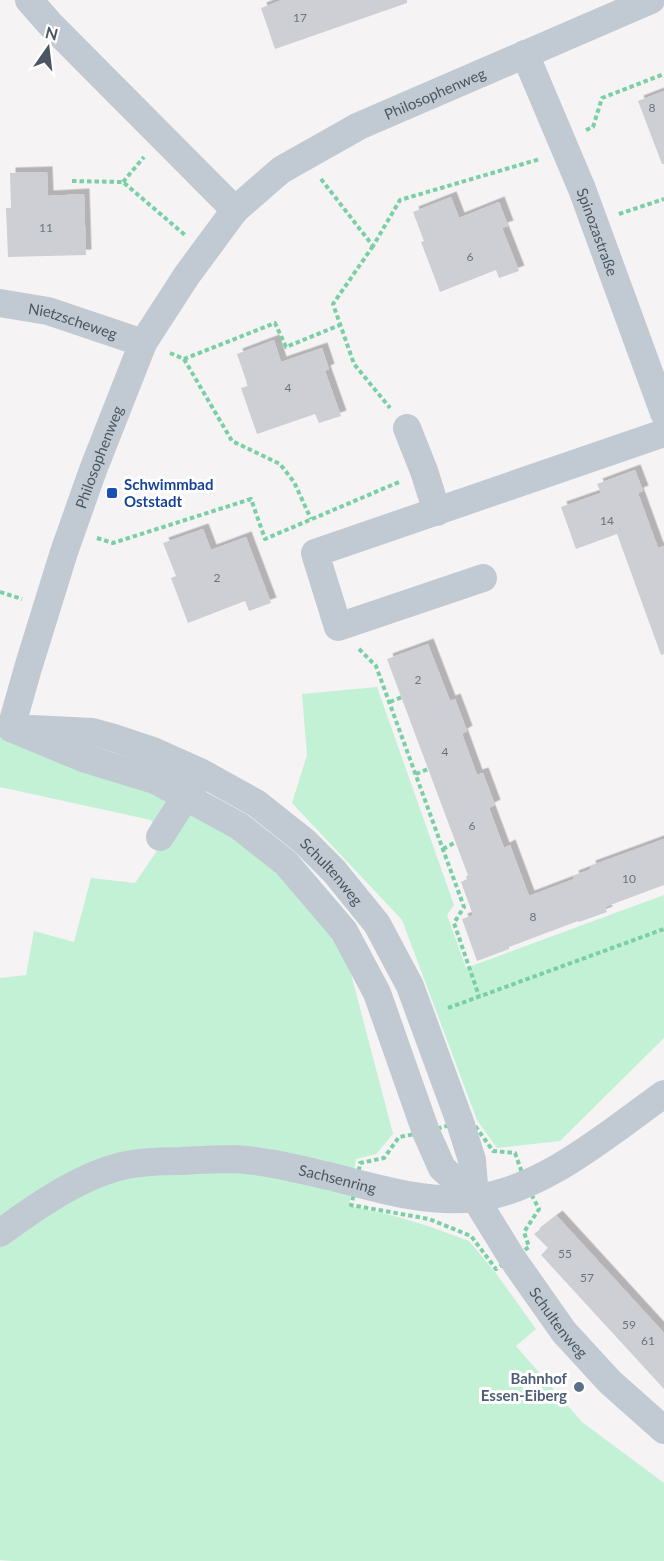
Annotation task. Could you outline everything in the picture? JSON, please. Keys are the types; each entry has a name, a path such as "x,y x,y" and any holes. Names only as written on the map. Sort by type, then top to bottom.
{"street":[{"path":"30,0 50,24 235,210"},
{"name":"Philosophenweg","path":"5,727 28,668 93,470 143,343 204,251 235,210 282,170 359,126 651,0"},
{"name":"Spinozastraße","path":"525,54 595,222 664,413"},
{"name":"Nietzscheweg","path":"0,303 48,311 143,343"},
{"path":"407,428 438,512"},
{"path":"483,578 338,627 315,553 664,433"},
{"name":"Schultenweg","path":"5,727 92,732 153,751 200,772 255,803 304,841 334,871 377,924 410,986 472,1160 475,1198"},
{"name":"Schultenweg","path":"5,727 83,759 154,780 239,826 286,863 344,931 377,993 426,1132 442,1168 475,1198 512,1258 564,1332 610,1382 664,1430"},
{"path":"160,837 187,797 200,772"},
{"name":"Sachsenring","path":"0,1233 24,1215 77,1184 118,1167 165,1161 235,1159 278,1164 395,1192 435,1198 475,1198 526,1184 571,1160 664,1094"}],"path":[{"path":"407,428 354,364 333,304 373,246 400,200 564,146 593,127 602,98 664,74"},
{"path":"305,157 373,246"},
{"path":"123,182 143,158"},
{"path":"72,181 123,182 204,251"},
{"path":"595,222 664,199"},
{"path":"184,359 275,323 286,347 340,325"},
{"path":"143,343 184,359 232,441 280,464 294,482 311,519"},
{"path":"72,529 113,543 251,499 265,539 424,471"},
{"path":"338,627 376,666 390,702 464,907 454,923 479,996"},
{"path":"390,702 402,697"},
{"path":"416,774 429,769"},
{"path":"443,849 456,842"},
{"path":"470,999 664,929"}],"green space":[{"path":"377,687 454,905 447,915 466,968 664,895 664,1038 560,1141 497,1148 477,1120 402,920 292,803 307,755 302,694"},
{"path":"0,727 187,797 338,924 393,1134 376,1154 356,1159 349,1206 391,1215 469,1241 495,1272 536,1329 516,1346 582,1422 664,1483 664,1561 0,1560 0,978 26,975 34,931 74,942 91,878 135,883 163,842 151,820 0,787"}],"building":[{"path":"282,0 407,0 407,3 275,49 261,8"},
{"path":"664,91 664,164 662,164 638,101"},
{"path":"47,172 48,196 84,194 86,255 8,257 6,208 11,208 10,173"},
{"path":"451,197 459,218 499,202 508,226 502,228 519,271 499,278 496,270 440,292 421,242 424,241 413,212"},
{"path":"274,340 281,362 322,348 329,369 325,371 341,416 319,423 315,414 257,434 241,388 248,386 237,354"},
{"path":"635,470 643,491 638,493 658,548 664,546 664,654 661,655 617,534 576,549 561,507 601,493 597,484"},
{"path":"203,529 211,550 246,537 271,603 249,611 245,601 188,623 171,578 176,576 163,543"},
{"path":"428,644 450,701 455,699 467,731 462,734 477,775 483,773 495,805 489,808 504,848 510,845 529,896 574,879 573,876 591,869 590,866 664,839 664,885 605,907 607,912 509,947 509,949 477,961 462,919 473,915 461,882 469,878 387,659"},
{"path":"557,1216 664,1333 664,1389 541,1255 548,1248 534,1234"}],"place":[{"name":"Schwimmbad Oststadt","path":"112,493"},
{"name":"Bahnhof Essen-Eiberg","path":"579,1387"}]}
